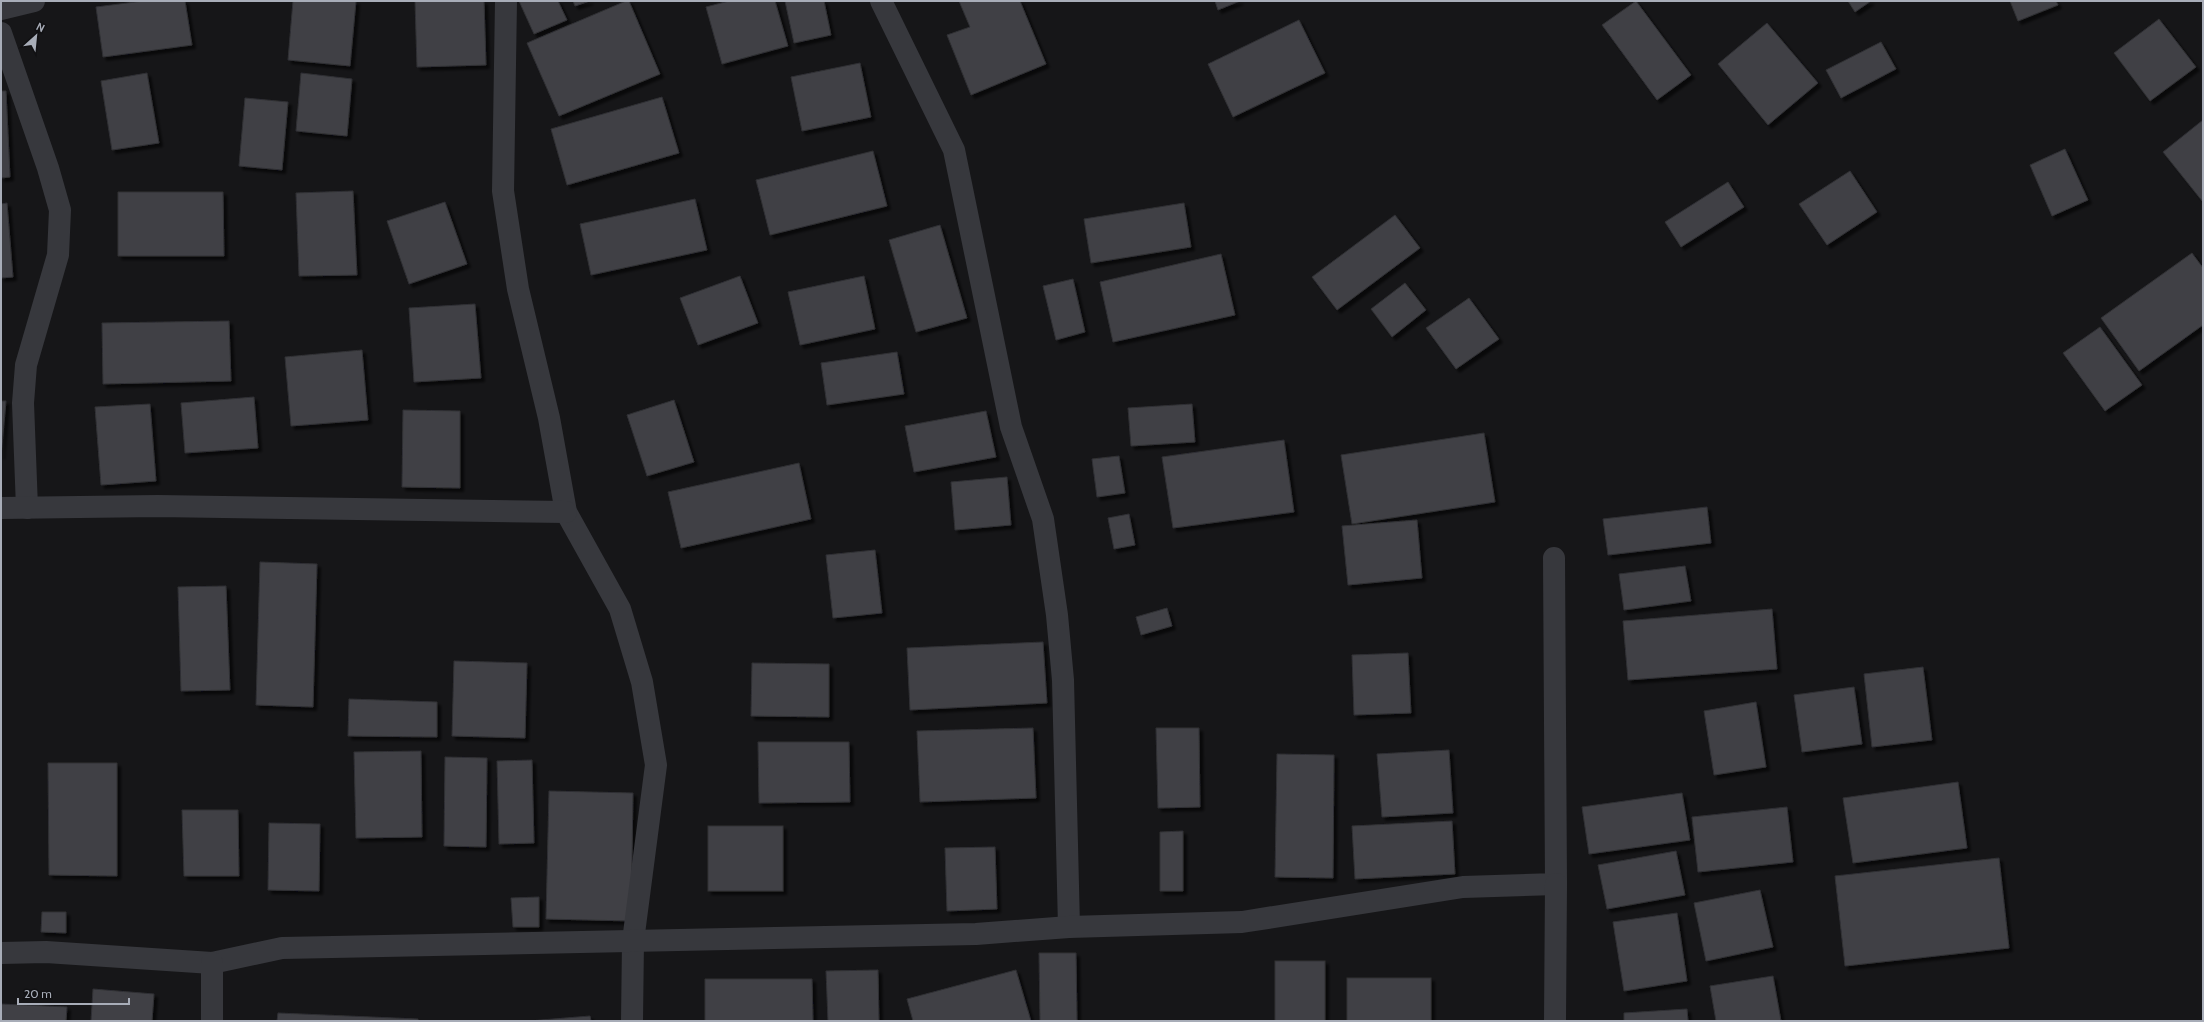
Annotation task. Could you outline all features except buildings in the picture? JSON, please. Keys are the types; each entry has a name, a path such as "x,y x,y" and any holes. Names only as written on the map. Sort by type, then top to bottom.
{"street":[{"path":"1,9 34,1"},
{"path":"506,1 503,191 518,289 549,418 566,512 620,609 642,682 656,765 633,942 632,1021"},
{"path":"881,1 954,150 1011,427 1042,519 1057,616 1063,680 1069,927"},
{"path":"1,34 48,168 60,210 58,256 26,365 23,403 27,508"},
{"path":"1,508 158,506 566,512"},
{"path":"1554,558 1556,1021"},
{"path":"1,953 46,952 212,964 282,948 976,934 1069,927 1242,922 1463,887 1556,884"},
{"path":"212,964 212,1021"}]}
